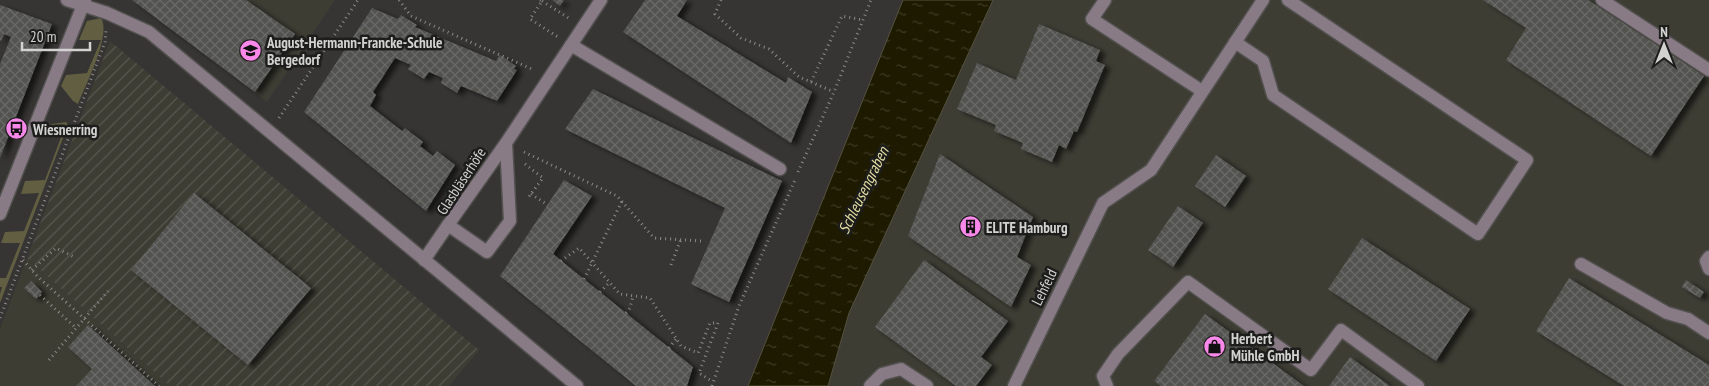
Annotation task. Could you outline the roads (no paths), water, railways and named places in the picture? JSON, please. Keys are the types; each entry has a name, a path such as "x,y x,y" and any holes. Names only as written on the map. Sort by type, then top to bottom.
{"street":[{"path":"67,0 83,3 149,32 577,386"},
{"name":"Glasbläserhöfe","path":"506,143 510,221 487,252 448,225 506,143 601,0"},
{"path":"1105,0 1092,19 1202,91 1263,0"},
{"path":"1235,42 1263,61 1273,95 1478,234 1526,160 1288,0"},
{"path":"1602,0 1709,70"},
{"path":"0,214 83,3"},
{"path":"571,45 780,169"},
{"name":"Lehfeld","path":"1014,386 1102,203 1150,170 1202,91"},
{"path":"424,260 448,225"},
{"path":"1709,257 1706,261 1709,269"},
{"path":"1581,264 1667,314 1688,319 1709,333"},
{"path":"1107,386 1103,376 1118,354 1188,282 1312,370 1341,330 1418,386"},
{"path":"870,386 882,374 901,369 927,386"}],"water":[{"name":"Schleusengraben","path":"903,0 993,0 849,313 828,386 748,386"}],"place":[{"name":"August-Hermann-Francke-Schule Bergedorf","path":"251,51"},
{"name":"Wiesnerring","path":"17,129"},
{"name":"ELITE Hamburg","path":"970,227"},
{"name":"Herbert Mühle GmbH","path":"1215,347"}]}
